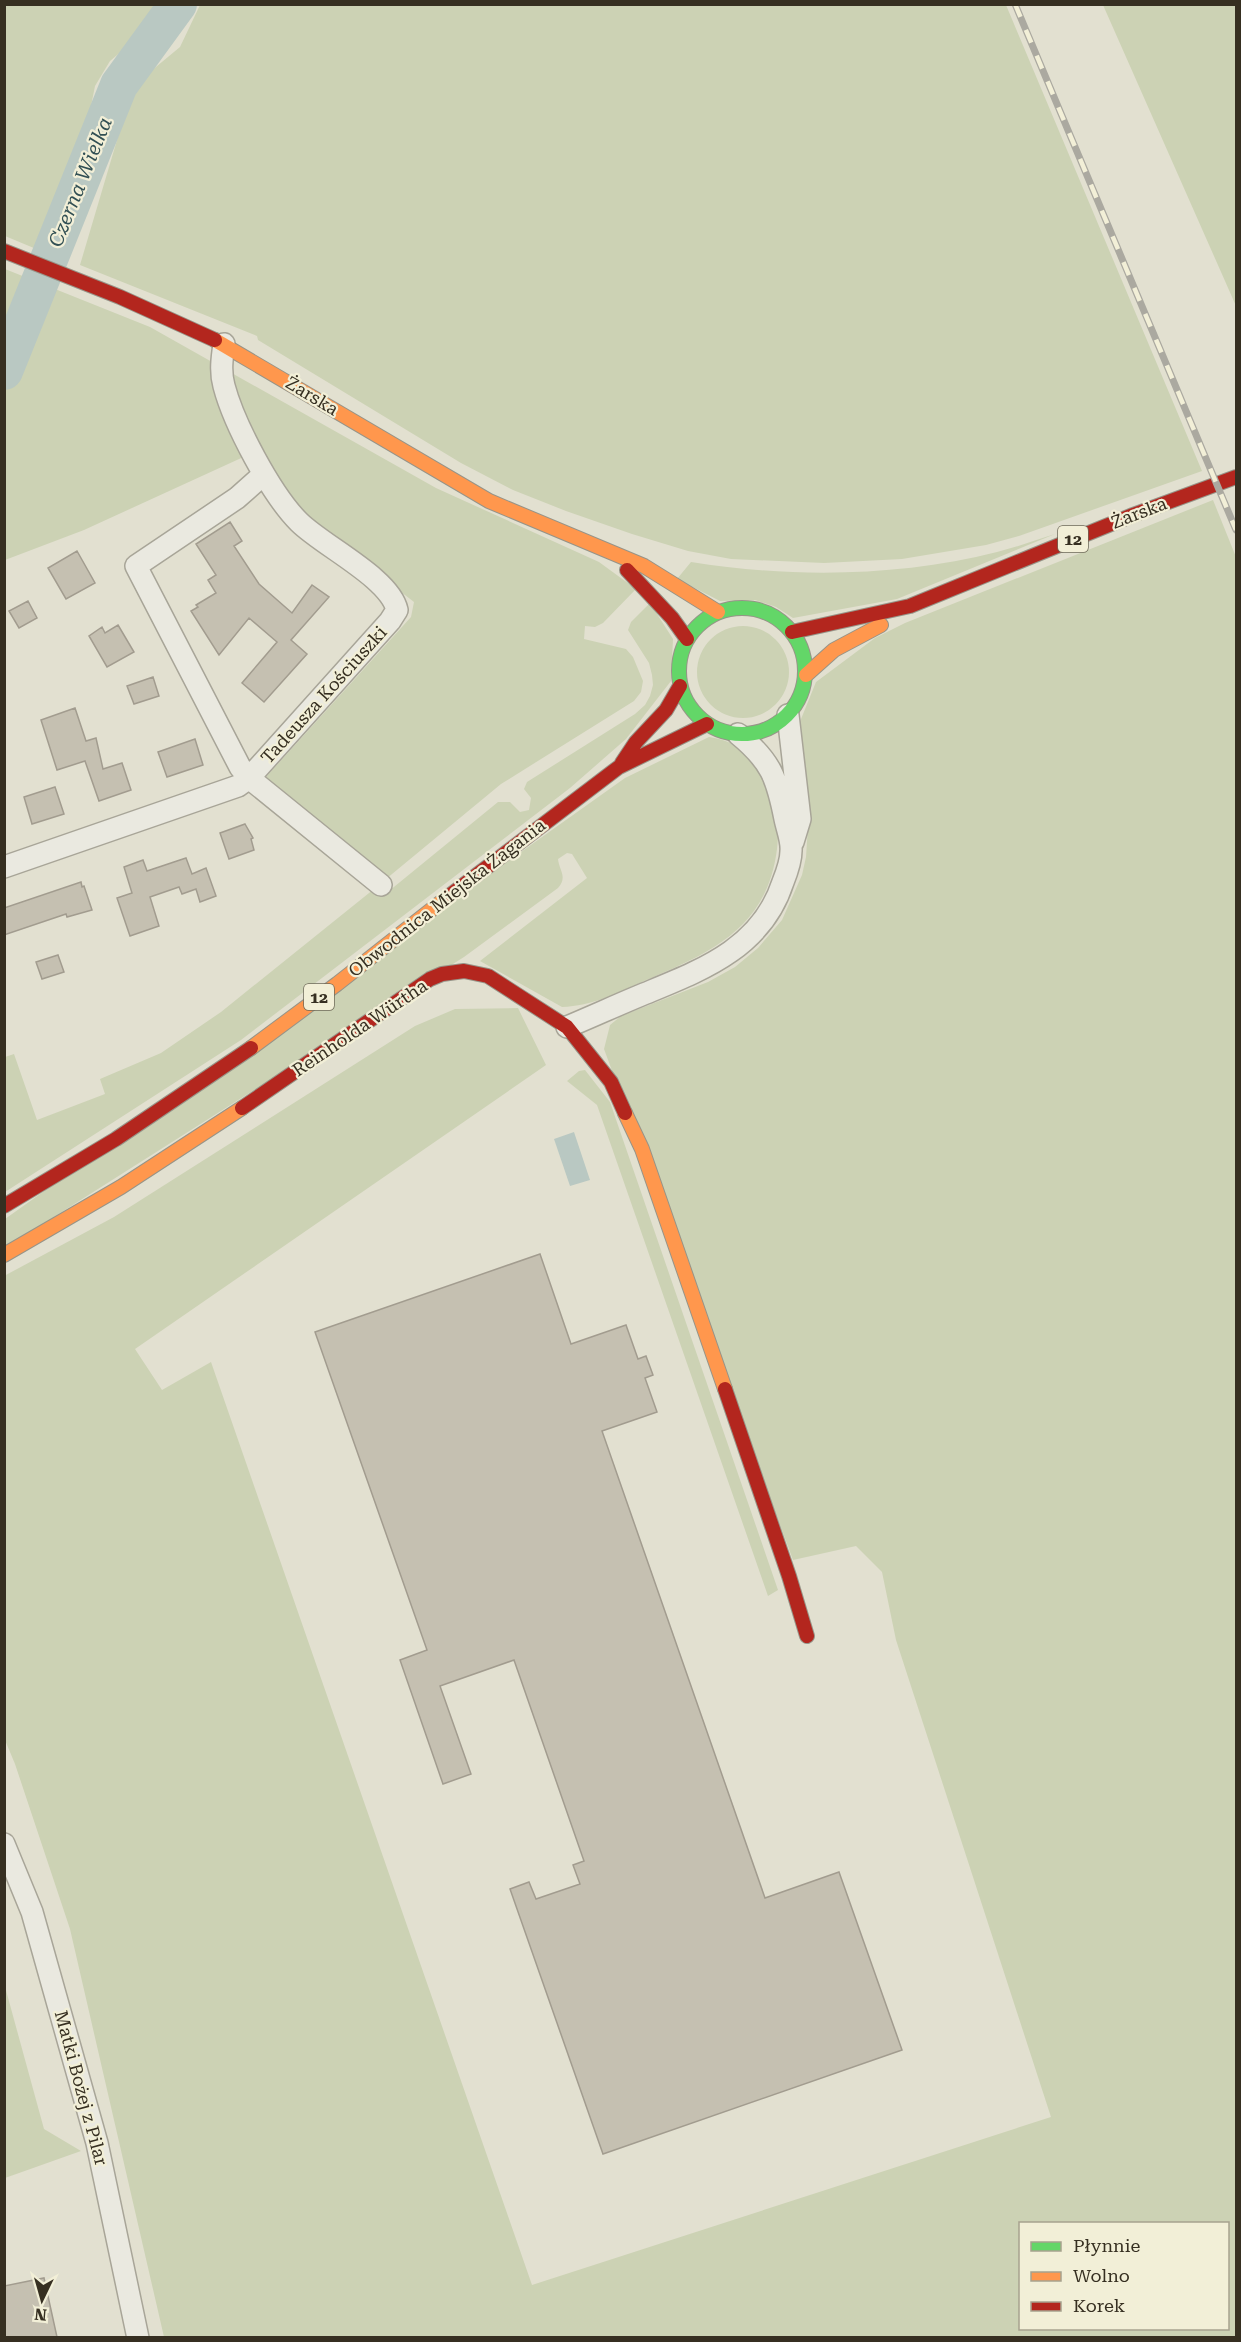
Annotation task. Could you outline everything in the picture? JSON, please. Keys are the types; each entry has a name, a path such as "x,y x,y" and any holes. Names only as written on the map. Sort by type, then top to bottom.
{"street":[{"name":"Żarska","path":"4,251 106,291 224,344 489,501 644,566 718,612"},
{"name":"Tadeusza Kościuszki","path":"4,867 225,792 249,778 390,621 396,610 394,599 381,584 299,522 264,474 234,413 224,385 221,360 224,344"},
{"path":"264,474 237,498 136,566 240,767 249,778 381,885"},
{"name":"Żarska","path":"792,632 910,606 1133,514 1236,477"},
{"name":"Żarska","path":"614,554 633,578 672,618 687,639"},
{"name":"Żarska","path":"806,675 834,650 883,625 910,606"},
{"path":"680,686 690,707 707,724 738,734 765,730 788,715 800,696 806,675 805,659 792,632 780,620 766,612 750,608 734,608 718,612 695,628 687,639"},
{"name":"12","path":"680,686 679,662 687,639"},
{"name":"Obwodnica Miejska Żagania","path":"619,767 636,742 666,710 680,686"},
{"path":"567,1027 694,974 717,962 748,939 764,920 778,898 800,819 788,715"},
{"name":"Obwodnica Miejska Żagania","path":"4,1206 118,1139 238,1057 619,767 707,724"},
{"path":"738,734 755,748 769,766 779,789 792,849"},
{"name":"Reinholda Würtha","path":"4,1255 50,1230 157,1164 372,1022 430,979 441,974 464,971 488,976 567,1027 611,1082 642,1149 789,1576 807,1636"},
{"name":"Matki Bożej z Pilar","path":"4,1844 32,1912 97,2143 138,2337"}],"green space":[{"path":"4,5 160,5 141,35 110,61 95,86 87,126 41,251 5,236"},
{"path":"200,5 1006,5 1202,471 1019,536 986,545 902,559 824,563 731,559 688,551 566,511 513,490 461,463 258,340 257,336 80,265 133,86 180,47"},
{"path":"1103,5 1236,5 1236,306 1225,281"},
{"path":"5,269 150,327 436,488 599,562 636,589 603,623 595,627 585,626 584,639 626,649 633,657 643,681 641,692 634,701 501,784 386,879 313,820 266,777 411,617 414,602 320,529 250,454 84,530 5,560"},
{"path":"1213,500 1236,557 1236,2337 164,2337 70,1929 5,1740 4,1276 114,1217 415,1026 455,1009 518,1008 546,1065 135,1349 162,1390 211,1362 532,2285 1051,2117 896,1640 882,1572 856,1546 793,1560 604,1049 610,1025 621,1016 708,982 735,967 758,948 782,920 802,875 806,857 809,811 799,724 816,682 875,638 905,623"},
{"path":"1055,534 897,599 793,618 776,607 755,600 720,601 677,579 691,562 767,571 805,572 883,570 922,566 997,552"},
{"path":"650,603 673,639 671,681 626,739 570,788 241,1040 5,1192 5,1057 14,1054 37,1120 105,1094 100,1079 161,1053 221,1012 374,889 389,891 498,802 510,802 520,812 529,810 531,798 524,789 527,782 635,714 645,705 653,685 652,675 649,663 628,630 631,622"},
{"path":"743,626 760,630 775,640 785,655 789,672 785,689 775,704 760,714 743,718 726,714 711,704 701,689 697,672 701,655 711,640 726,630"},
{"path":"709,737 734,745 751,760 771,791 777,820 777,849 771,876 761,899 748,919 732,934 712,948 668,971 594,1001 562,1007 480,961 587,878 572,854 567,853 558,859 563,877 558,888 464,957 5,1248 5,1219 625,778"},
{"path":"585,1070 610,1102 778,1590 768,1596 597,1105 567,1081 579,1071"},
{"path":"4,1983 44,2129 81,2151 5,2178"}],"shaded area":[{"path":"574,1132 590,1180 570,1186 554,1139"}],"building":[{"path":"230,522 242,541 234,546 259,584 292,613 312,585 329,597 291,640 307,654 264,702 242,683 277,642 249,618 219,655 191,611 198,607 196,605 216,593 208,580 216,575 196,544"},
{"path":"77,551 95,583 66,599 48,568"},
{"path":"28,601 37,618 19,628 9,611"},
{"path":"118,625 134,652 107,667 89,636 102,627 105,633"},
{"path":"153,677 159,696 134,704 127,686"},
{"path":"75,708 86,741 96,738 103,769 122,763 131,790 99,801 85,761 57,770 41,720"},
{"path":"195,739 203,765 167,777 158,752"},
{"path":"55,787 64,814 32,824 24,797"},
{"path":"245,824 253,838 251,839 254,850 229,859 220,833"},
{"path":"186,858 192,874 206,868 216,896 200,902 196,889 182,894 179,887 150,897 159,926 130,936 117,898 132,893 124,867 143,860 147,871"},
{"path":"81,882 92,910 67,917 66,914 4,935 4,908"},
{"path":"58,955 64,972 42,979 36,962"},
{"path":"540,1254 571,1344 626,1325 638,1359 646,1356 653,1375 645,1378 657,1412 602,1431 765,1898 839,1872 902,2050 603,2154 510,1889 529,1882 536,1899 580,1884 573,1865 584,1861 514,1660 440,1686 471,1774 443,1784 400,1660 427,1650 315,1332"},
{"path":"44,2278 57,2337 4,2337 4,2286"}],"waterway":[{"name":"Czerna Wielka","path":"4,371 119,85 178,4"}],"railway":[{"path":"1015,4 1236,530"}],"traffic: fast":[{"path":"742,608 766,613 787,626 800,647 805,671 800,695 787,716 766,729 742,734 718,729 697,716 684,695 679,671 684,647 697,626 718,613 742,608"}],"traffic: slow":[{"path":"215,340 489,501 644,566 718,612"},
{"path":"806,675 834,650 881,625"},
{"path":"251,1048 445,899"},
{"path":"4,1255 121,1187 242,1108"},
{"path":"625,1113 642,1149 725,1389"}],"traffic: jam":[{"path":"4,251 120,297 215,340"},
{"path":"792,632 910,606 1133,515 1236,477"},
{"path":"627,570 672,618 687,639"},
{"path":"622,763 636,742 666,710 680,686"},
{"path":"445,899 619,767 707,724"},
{"path":"242,1108 430,979 442,974 464,971 488,976 567,1027 611,1082 625,1113"},
{"path":"4,1206 116,1139 251,1048"},
{"path":"725,1389 789,1576 807,1636"}]}
